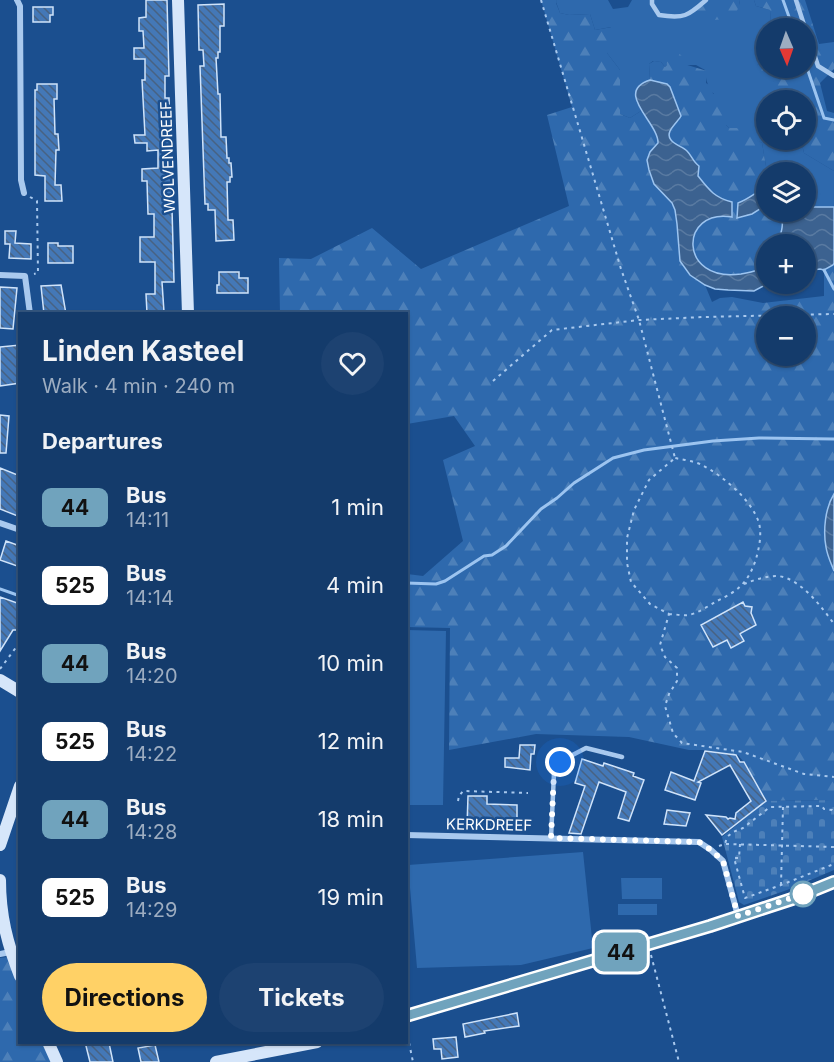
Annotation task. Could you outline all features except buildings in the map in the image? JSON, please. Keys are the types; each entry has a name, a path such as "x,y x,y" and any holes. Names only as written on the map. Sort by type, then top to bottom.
{"street":[{"path":"17,0 20,6 21,180 24,194"},
{"name":"WOLVENDREEF","path":"178,0 188,312"},
{"path":"0,275 25,276 30,312"},
{"path":"0,523 18,529"},
{"path":"0,680 18,691"},
{"path":"0,845 15,816 18,798"},
{"name":"KERKDREEF","path":"408,835 699,842 711,850"},
{"path":"711,850 723,861 738,916"},
{"path":"0,880 5,953 18,972"},
{"path":"408,1015 738,916 792,899 834,882"},
{"path":"49,1044 57,1062"},
{"path":"216,1062 307,1044"}],"lane":[{"path":"652,0 659,15 676,18 691,13 706,0"},
{"path":"796,0 802,18"},
{"path":"816,60 818,66 834,76"},
{"path":"551,838 554,772 560,762 586,748 622,757"}],"path":[{"path":"541,0 621,269 639,320 675,458"},
{"path":"24,194 37,201 38,273 25,276"},
{"path":"493,381 552,330 639,320 704,316 834,314"},
{"path":"675,458 700,464 718,475 739,494 752,510 759,523 759,549 754,566 744,584"},
{"path":"675,458 649,480 634,510 627,538 627,563 631,582 650,604 669,614 688,615 730,595 744,584 777,576 790,579 804,590 834,624"},
{"path":"669,614 660,645 665,657 677,668 677,681 665,706 674,733 682,743 743,752 804,774 834,777"},
{"path":"0,669 18,645"},
{"path":"458,801 463,791 528,793"},
{"path":"725,844 733,832 744,828 770,807 822,806 834,812"},
{"path":"781,885 783,807"},
{"path":"711,850 725,844 834,847"},
{"path":"740,844 739,858 734,858 745,898 834,864"},
{"path":"648,944 680,1062"},
{"path":"408,1038 413,1062"}],"green space":[{"path":"541,0 557,0 560,13 590,14 595,30 612,27 620,44 607,53 620,70 620,114 630,118 641,111 658,136 658,143 649,157 649,171 656,187 675,210 690,275 705,285 712,302 720,298 732,297 763,303 824,296 824,270 834,263 834,494 827,512 825,540 834,571 834,800 766,801 738,755 689,750 629,737 536,734 449,750 450,628 408,627 408,574 423,576 463,541 443,460 475,446 454,416 408,424 408,312 280,312 279,258 311,259 372,228 421,269 569,206 547,115 572,107"},
{"path":"557,0 608,0 613,9 628,7 632,0 687,0 687,4 740,5 739,0 754,0 756,6 770,10 771,18 756,18 756,78 770,78 774,82 774,90 756,90 756,140 726,125 726,103 711,90 705,70 696,65 667,65 665,67 661,62 653,61 649,64 650,80 639,85 636,92 641,111 630,118 620,114 620,70 607,53 611,27 595,30 590,14 560,13"},
{"path":"687,0 739,0 740,5 734,16 708,20 692,11"},
{"path":"754,0 805,0 811,18 771,18 770,10 756,6"},
{"path":"816,35 819,44 834,42 834,69 820,83 827,111 834,113 834,171 804,153 803,150 816,150 816,90 774,90 774,82 761,79 816,78"},
{"path":"670,51 676,52 683,58 684,64 707,71 706,83 712,87 713,94 725,92 726,103 733,103 734,114 727,118 726,125 729,128 737,128 756,139 756,150 763,150 765,162 756,162 756,194 739,203 737,217 756,211 756,222 782,222 782,224 780,234 756,234 756,271 741,274 722,274 708,269 698,260 693,250 693,239 698,228 708,220 723,216 723,200 716,197 698,176 692,157 671,141 670,132 675,124 658,81 650,80 649,64 654,61 661,62 665,67"},
{"path":"763,150 803,150 804,153 834,171 834,207 816,207 816,162 765,162"},
{"path":"408,630 446,631 443,805 408,805"},
{"path":"834,800 834,870 744,905 739,902 722,837 766,801"},
{"path":"583,852 593,948 521,965 417,968 408,865"},
{"path":"621,878 662,878 662,899 622,899"},
{"path":"618,904 657,904 657,915 618,915"},
{"path":"8,957 18,984 18,1044 43,1044 52,1062 0,1062 0,958"}],"water":[{"path":"650,80 667,84 670,87 681,116 670,130 669,137 687,151 699,166 698,176 709,189 717,196 732,202 732,217 715,217 702,223 695,233 693,246 696,258 706,268 720,274 741,274 756,271 756,290 715,289 690,275 680,261 675,210 672,203 654,184 649,170 647,160 650,152 658,143 652,126 637,100 636,92 640,85"},
{"path":"756,194 756,211 737,218 738,203"},
{"path":"816,207 834,207 833,265 824,270 816,270 816,234 780,234 782,222 816,222"},
{"path":"834,494 834,571 827,553 825,520"}],"waterway":[{"path":"783,0 789,18"},
{"path":"810,78 824,118 834,120"},
{"path":"824,270 834,289"},
{"path":"408,583 436,584 445,581 484,556 492,555 506,546 541,509 574,483 613,458 644,450 713,441 759,438 834,439"},
{"path":"0,589 18,595"}],"bus line":[{"name":"44","path":"408,1015 710,926 792,899 834,882"}],"route":[{"path":"560,762 554,772 551,838 699,842 723,861 738,916 803,894"}]}
